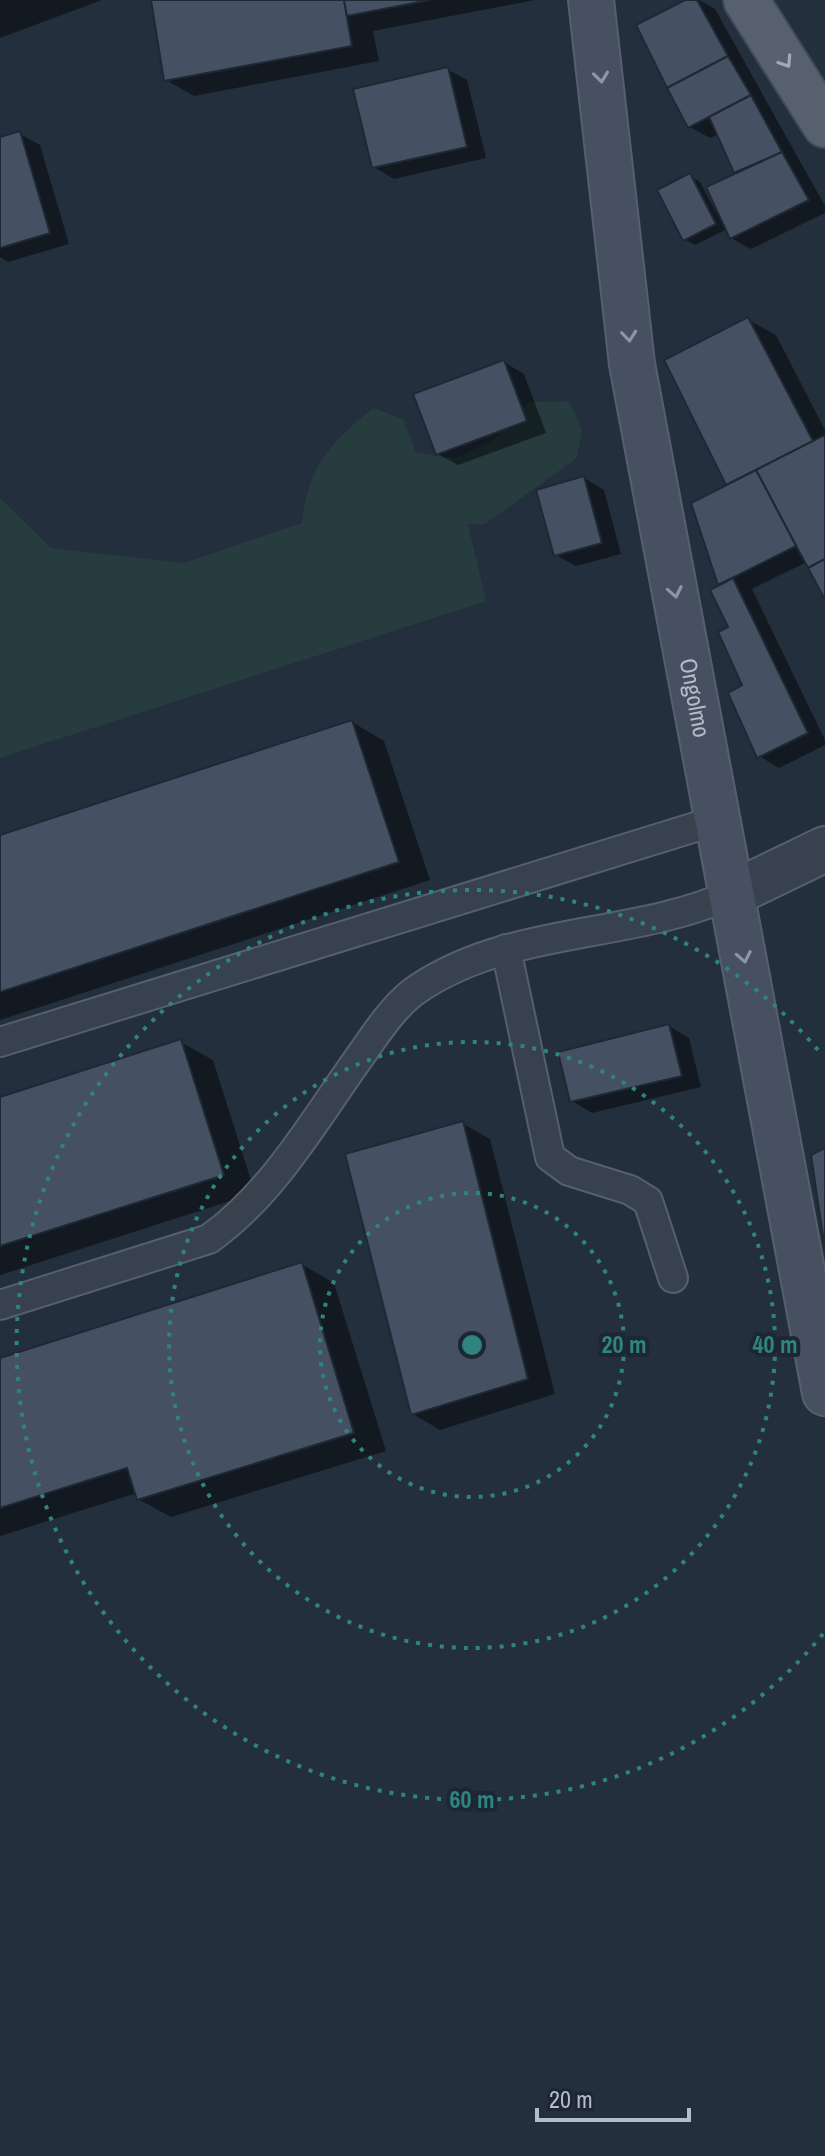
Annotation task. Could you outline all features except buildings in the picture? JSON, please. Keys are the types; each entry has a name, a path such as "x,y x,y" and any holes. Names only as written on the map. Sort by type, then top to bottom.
{"main road":[{"path":"746,0 825,125"}],"street":[{"name":"Ongolmo","path":"591,0 632,364 825,1393"},
{"path":"732,894 825,849"}],"lane":[{"path":"0,1042 718,820"},
{"path":"0,1305 209,1239 219,1232 264,1192 385,1021 417,989 466,962 506,949 691,912 732,894"},
{"path":"506,949 550,1157 569,1171 630,1190 648,1201 673,1278"}],"green space":[{"path":"569,401 582,430 577,458 485,524 468,524 486,601 0,758 0,498 51,548 184,563 302,523 310,486 324,457 373,408 403,419 416,453 456,458 492,441 529,402"}]}
